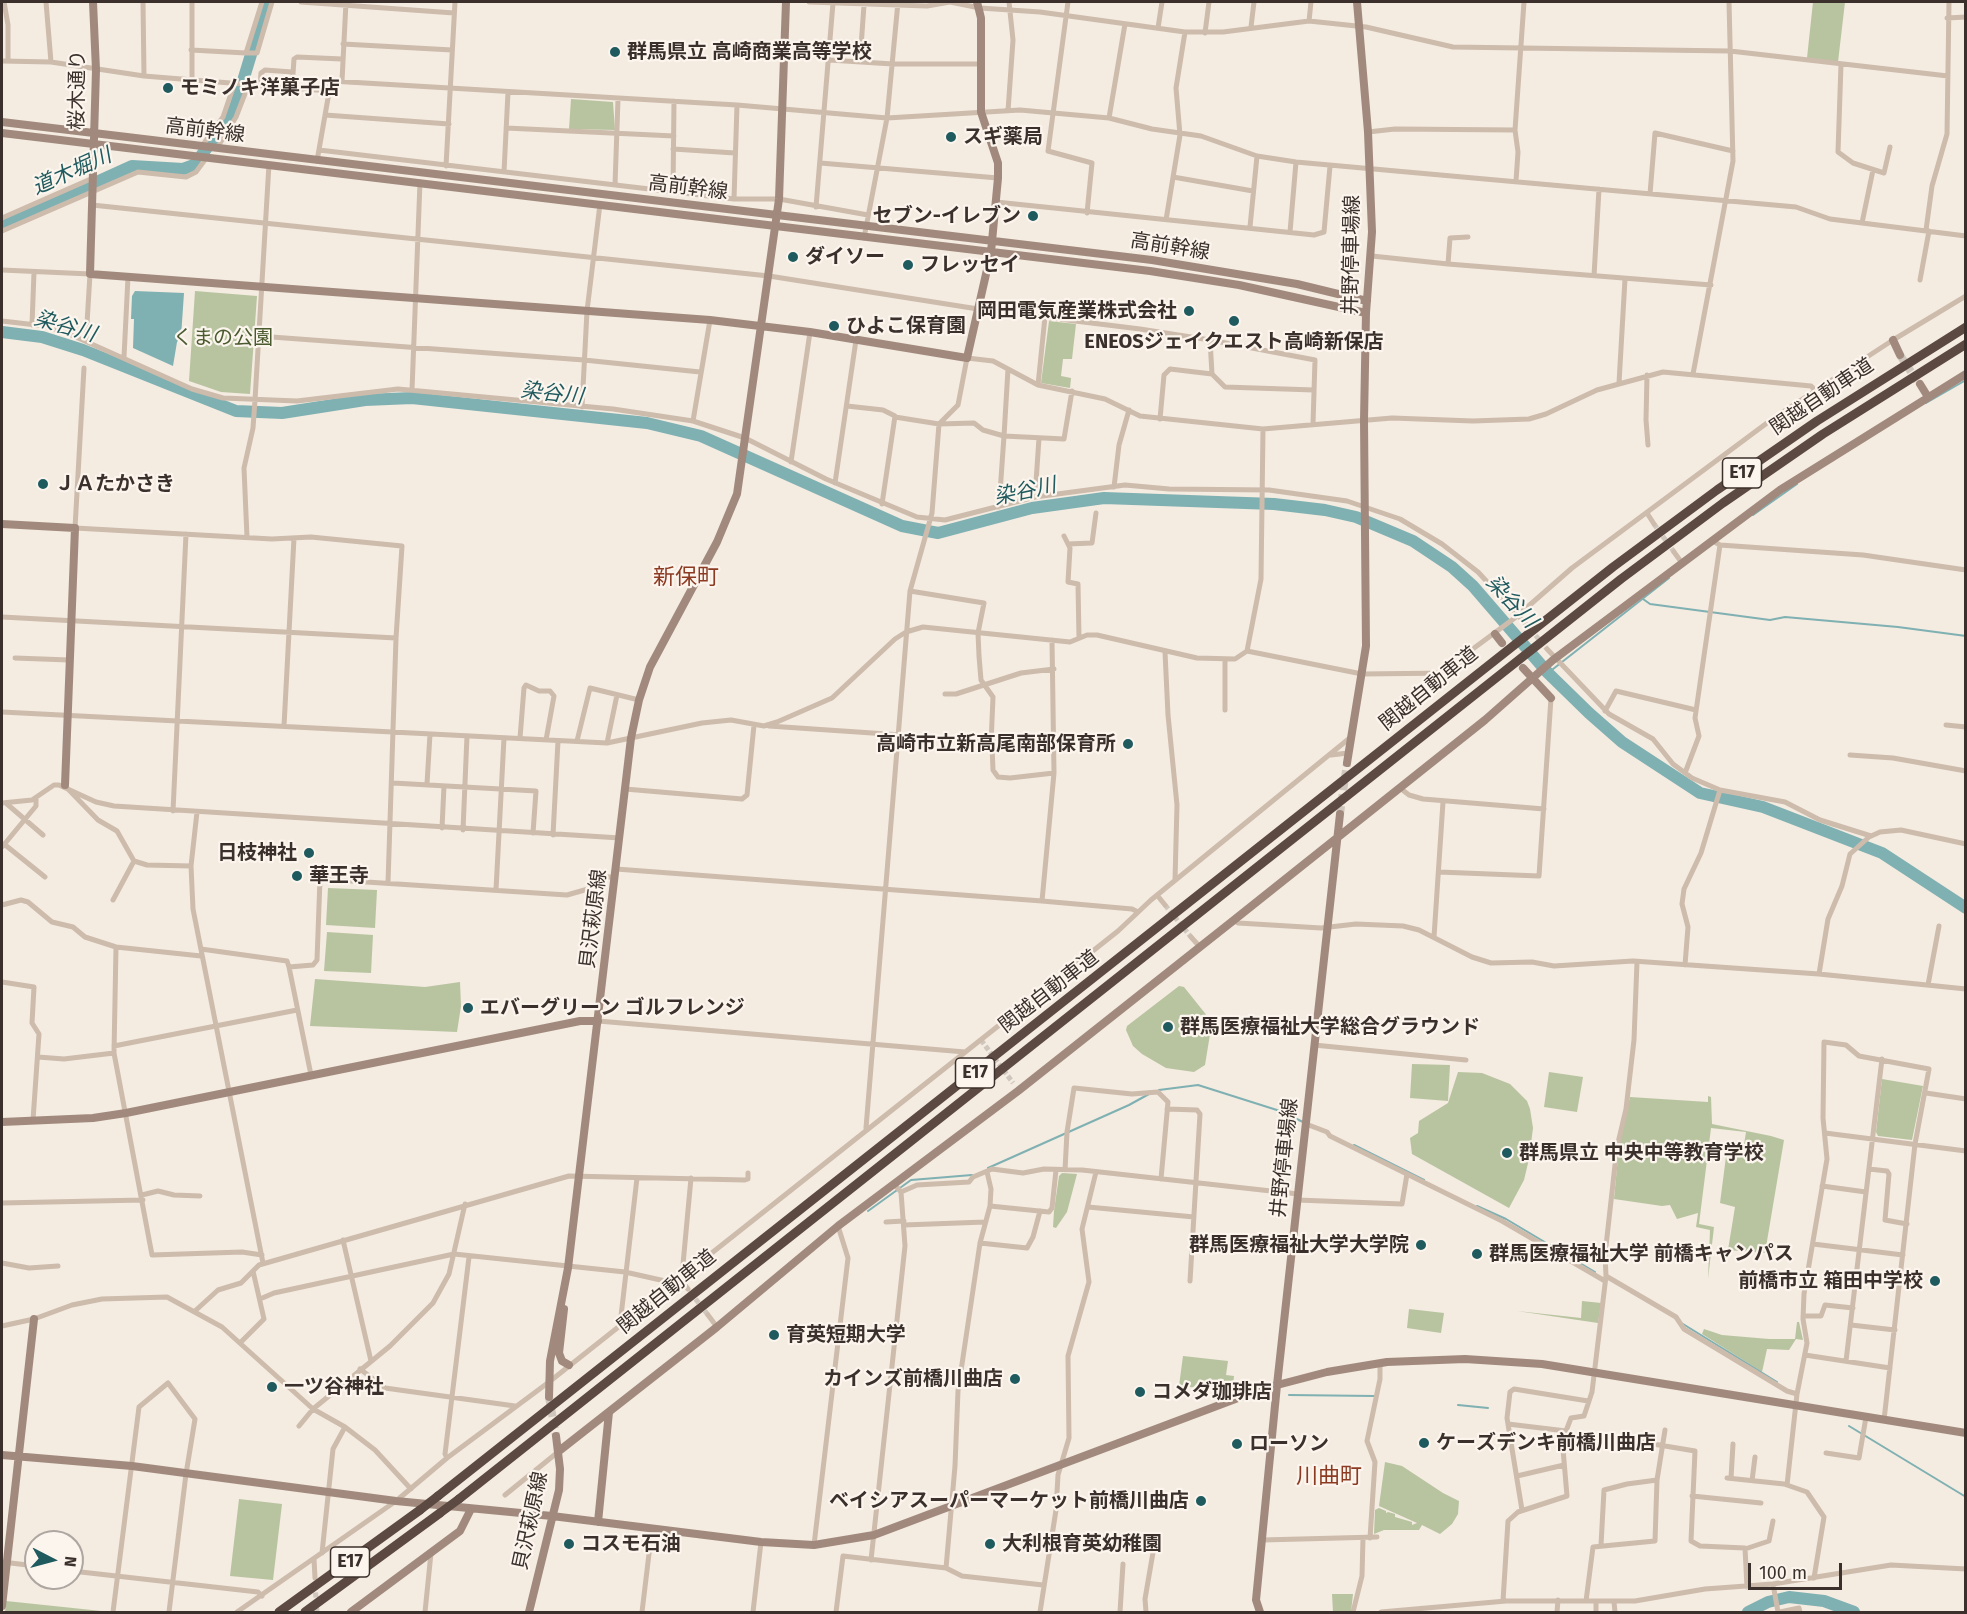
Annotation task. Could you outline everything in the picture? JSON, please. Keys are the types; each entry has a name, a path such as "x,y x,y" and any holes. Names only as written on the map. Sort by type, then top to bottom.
{"highway":[{"name":"関越自動車道","path":"1527,628 1717,490 1817,421 1965,327"},
{"name":"関越自動車道","path":"1543,646 1723,503 1823,434 1965,344"},
{"name":"E17","path":"1506,645 1527,628"},
{"name":"関越自動車道","path":"279,1612 438,1496 1506,645"},
{"name":"E17","path":"1522,663 1543,646"},
{"name":"関越自動車道","path":"305,1612 459,1499 1522,663"}],"street":[{"path":"4,2 8,26 5,61 51,62 144,76 329,91"},
{"path":"46,2 51,62"},
{"name":"桜木通り","path":"93,2 96,70 94,190"},
{"path":"143,2 144,76"},
{"path":"192,2 192,80"},
{"path":"249,53 262,2"},
{"path":"249,53 272,2"},
{"path":"301,2 397,5 454,13"},
{"path":"446,166 455,2"},
{"name":"貝沢萩原線","path":"549,1397 550,1361 563,1299 580,1176 631,738 639,700 655,657 717,542 737,494 779,199 786,2"},
{"path":"809,2 864,5 897,3 927,6 950,2 1205,33 1309,21 1359,26 1453,46 1730,51 1948,76"},
{"path":"1008,111 1012,40 1009,2"},
{"path":"1068,2 1048,151 1092,163 1087,213"},
{"path":"1158,28 1162,2"},
{"path":"1205,33 1209,2"},
{"path":"1251,27 1254,2"},
{"path":"1309,21 1311,2"},
{"name":"井野停車場線","path":"1357,2 1368,132 1372,256 1366,313 1365,646 1362,674"},
{"path":"1516,181 1518,152 1515,130 1524,2"},
{"path":"1693,375 1711,285 1733,150 1729,2"},
{"path":"1920,280 1932,186 1946,140 1949,2"},
{"path":"816,207 833,3"},
{"path":"864,238 887,118 897,3"},
{"path":"342,81 345,4"},
{"path":"860,61 864,5"},
{"path":"866,1128 896,736 910,591 931,517 939,424 958,405 991,252 996,202 998,163 981,112 982,64 978,5"},
{"path":"1947,18 1965,16"},
{"path":"1109,118 1125,24"},
{"path":"1166,220 1180,135 1176,88 1185,32"},
{"path":"343,44 452,50"},
{"path":"191,50 249,53"},
{"path":"292,88 292,72 297,57 342,59"},
{"path":"829,60 893,64 982,64"},
{"path":"1841,64 1838,151 1853,163 1885,172 1890,147"},
{"path":"260,86 261,73 265,70 292,72"},
{"path":"317,160 331,81 737,105 887,118 1008,111 1053,113 1109,118 1180,135 1201,136 1257,156 1296,162 1804,208 1830,219 1965,236"},
{"path":"202,147 223,117 234,85"},
{"path":"216,149 236,117 248,86"},
{"path":"504,172 508,92"},
{"path":"615,185 618,99"},
{"path":"673,191 674,101"},
{"path":"734,199 737,105"},
{"path":"325,115 449,124"},
{"name":"高前幹線","path":"2,122 1174,264 1296,284 1367,301"},
{"path":"506,128 674,136"},
{"path":"1368,132 1395,129 1515,130"},
{"name":"高前幹線","path":"2,133 1184,276 1366,313"},
{"path":"1650,194 1655,133 1733,150"},
{"path":"673,149 735,153"},
{"path":"319,150 734,199 779,199 868,215"},
{"path":"1250,227 1257,156"},
{"path":"2,231 138,172 186,177 196,172 207,157"},
{"path":"1290,232 1296,162"},
{"path":"820,163 998,178"},
{"path":"247,537 244,468 253,426 269,164"},
{"path":"996,202 1314,235 1324,232 1330,166"},
{"path":"1862,223 1873,170"},
{"path":"1173,177 1253,191"},
{"path":"2,218 94,179"},
{"path":"412,390 413,298 420,182"},
{"path":"1594,276 1599,189"},
{"path":"86,340 94,190"},
{"path":"582,406 587,311 600,204"},
{"path":"92,205 769,276 978,309 1210,340 1315,360 1313,424"},
{"path":"1448,264 1450,238 1468,237"},
{"path":"1372,256 1711,285"},
{"path":"2,270 90,274 710,320 810,332 993,361 1038,385 1105,399 1140,416 1263,429 1392,417 1473,421 1529,419 1619,383 1647,375 1675,372 1811,386 1815,390"},
{"path":"32,325 34,272"},
{"path":"123,357 128,277"},
{"path":"1619,383 1625,279"},
{"path":"1247,651 1362,674 1451,673 1466,654 1517,616 1572,568 1815,390 1965,296"},
{"path":"1038,385 1045,317"},
{"path":"693,421 710,320"},
{"path":"2,321 45,326 86,340 192,389 223,398 297,401 373,390 412,390 582,406 693,421 745,440 835,483 917,517 952,519 1035,497 1125,485 1169,489 1263,491 1339,500 1400,519 1442,544 1478,572 1527,628"},
{"path":"791,462 810,332"},
{"path":"258,336 584,360 700,372"},
{"path":"835,483 856,340"},
{"path":"1210,340 1212,374"},
{"path":"1893,340 1899,355"},
{"path":"84,368 70,621 65,785 98,820 117,831 134,861 147,865 191,866"},
{"path":"999,507 1008,369"},
{"path":"1160,419 1164,375 1170,369 1212,374 1225,387 1314,390"},
{"path":"505,1495 717,1327 838,1226 1018,1091 1400,788 1485,720 1554,659 1711,540 1810,470 1965,374"},
{"path":"1647,375 1648,445"},
{"path":"1920,384 1928,397"},
{"path":"847,406 883,410 895,417 939,424 974,423 983,430 1004,436 1064,439 1072,391"},
{"path":"1114,487 1119,445 1129,410"},
{"path":"882,504 895,417"},
{"path":"764,726 797,715 832,698 906,632 923,627 1070,642 1097,635 1197,658 1225,660 1239,658 1247,651 1261,579 1263,429"},
{"path":"1035,497 1039,438"},
{"path":"1068,544 1092,543 1096,513"},
{"path":"1647,513 1654,524"},
{"path":"2,524 247,537 311,537 402,546 396,639 395,732 388,883"},
{"path":"173,811 186,534"},
{"path":"1064,536 1068,544 1068,582 1078,584 1079,638"},
{"path":"284,726 294,538"},
{"path":"1711,540 1720,545 1863,555 1965,570"},
{"path":"1685,773 1698,742 1696,710 1720,545"},
{"path":"1674,552 1682,563"},
{"path":"910,591 984,603 979,632 983,685 991,691 993,697 991,744 993,770 998,777 1010,778 1054,773"},
{"path":"2,618 396,639"},
{"path":"1496,633 1506,645"},
{"path":"1042,901 1054,773 1052,640"},
{"path":"1543,646 1605,711 1653,739 1673,764 1685,773 1720,791 1772,798 1820,820 1870,836"},
{"path":"1166,652 1168,715 1177,806 1175,880"},
{"path":"15,658 69,660"},
{"path":"1225,660 1225,710"},
{"path":"1439,872 1538,878 1551,698 1522,663"},
{"path":"945,694 956,694 1021,673 1054,669"},
{"path":"1347,763 1362,674"},
{"path":"520,738 526,685 539,691 550,691 554,696 546,740"},
{"path":"577,741 590,688 639,700"},
{"path":"1605,711 1616,691 1696,710"},
{"path":"607,743 617,695"},
{"path":"2,712 607,743 702,723 731,720 764,726 990,741 991,744"},
{"path":"626,789 742,799 747,795 754,724"},
{"path":"1946,725 1965,727"},
{"path":"427,784 430,734"},
{"path":"463,830 467,736"},
{"path":"237,1612 396,1501 447,1458 549,1382 866,1128 965,1052 1351,737"},
{"path":"496,890 504,738"},
{"path":"553,835 558,741"},
{"path":"1330,755 1348,753"},
{"path":"1850,755 1893,758 1965,771"},
{"path":"393,783 536,791 533,833"},
{"path":"4,803 36,799 54,785 65,785 86,798 105,805 463,830 620,838"},
{"path":"442,828 444,786"},
{"path":"1400,788 1416,798 1443,802 1544,809"},
{"path":"1685,965 1688,927 1683,909 1683,896 1720,791"},
{"path":"36,799 36,807 3,846 45,877"},
{"path":"1434,936 1443,802"},
{"path":"4,803 43,835"},
{"path":"197,812 191,866 193,909 263,1263"},
{"name":"井野停車場線","path":"1260,1612 1256,1600 1277,1384 1340,814"},
{"path":"1819,974 1828,919 1842,886 1850,854 1870,836 1880,832 1901,830 1965,844"},
{"path":"112,900 134,861"},
{"path":"289,967 313,964 317,960 320,879 567,895 588,889 616,873 1042,901 1132,909 1138,912"},
{"path":"1157,895 1165,905"},
{"path":"2,905 21,900 28,902 52,922 73,927 85,937 116,947 201,952 287,962 311,1075"},
{"path":"1234,920 1238,923 1326,927 1391,925 1411,927 1434,936 1472,957 1491,963 1532,962 1554,966 1637,962 1819,974 1965,989"},
{"path":"1928,986 1939,926"},
{"path":"1191,937 1200,947"},
{"path":"116,947 114,1050 152,1255 242,1252 262,1255"},
{"path":"1503,1601 1506,1529 1513,1515 1522,1510 1565,1498 1566,1431 1571,1418 1584,1416 1588,1401 1606,1279 1605,1260 1617,1147 1626,1109 1634,1040 1637,962"},
{"path":"2,982 34,987 33,1023 39,1034 33,1120"},
{"path":"38,1057 64,1059 114,1050 297,1010"},
{"path":"2,1122 93,1118 126,1113 580,1021 965,1052"},
{"path":"1787,1485 1797,1394 1807,1341 1803,1316 1827,1159 1824,1042 1846,1045 1859,1056 1929,1069 1915,1144 1884,1420"},
{"path":"1314,1045 1466,1060"},
{"path":"1846,1361 1882,1059"},
{"path":"1013,1083 1018,1091"},
{"path":"1065,1170 1066,1132 1074,1088 1132,1094 1160,1092 1168,1100 1161,1179"},
{"path":"1926,1093 1965,1099"},
{"path":"1167,1109 1200,1111 1190,1281"},
{"path":"1306,1124 1327,1132 1330,1136 1518,1230 1676,1317 1684,1329 1787,1391 1797,1394"},
{"path":"1825,1133 1965,1151"},
{"path":"901,1192 917,1185 964,1183 992,1169 1023,1173 1044,1169 1161,1179 1298,1197 1402,1204 1407,1174"},
{"path":"1869,1169 1888,1172 1885,1220 1907,1224"},
{"path":"990,1206 1049,1212 1052,1208 1056,1170"},
{"path":"946,1568 958,1391 980,1243 990,1206 991,1189 987,1172"},
{"path":"1040,1612 1069,1430 1068,1356 1089,1282 1082,1228 1096,1172"},
{"path":"195,1311 218,1290 241,1283 263,1263 569,1176 745,1180 748,1179 748,1173"},
{"path":"624,1320 621,1316 637,1178"},
{"path":"688,1289 681,1276 691,1178"},
{"path":"871,1560 905,1246 901,1192 894,1184"},
{"path":"1822,1186 1866,1192"},
{"path":"2,1203 143,1197 158,1191 174,1196 200,1196"},
{"path":"299,1426 313,1409 433,1303 449,1274 465,1204"},
{"path":"1088,1207 1194,1217"},
{"path":"980,1243 1027,1248 1033,1237 1040,1211"},
{"path":"886,1222 985,1222"},
{"path":"814,1545 848,1258 838,1226"},
{"path":"343,1240 371,1360"},
{"path":"1813,1244 1904,1255"},
{"path":"260,1299 274,1293 453,1254 568,1268 626,1272 674,1282"},
{"path":"447,1458 445,1454 469,1257"},
{"path":"2,1263 29,1268 58,1266"},
{"path":"240,1343 263,1321 254,1271"},
{"path":"2,1326 34,1319 72,1305 102,1299 167,1297 217,1324 313,1409 345,1427 375,1450 411,1489"},
{"path":"563,1299 564,1321 559,1353 562,1361 568,1365"},
{"path":"1803,1316 1821,1316 1825,1305 1853,1308"},
{"path":"708,1316 717,1327"},
{"path":"2,1606 4,1562 20,1456 34,1319"},
{"path":"1851,1325 1895,1330"},
{"path":"1805,1355 1890,1368"},
{"path":"2,1455 132,1466 328,1490 396,1501 552,1516 761,1542 814,1545 874,1535 1277,1384 1380,1363 1483,1359 1533,1363 1965,1433"},
{"path":"1353,1612 1362,1576 1375,1462 1367,1442 1380,1379 1380,1363"},
{"path":"360,1369 385,1389 516,1406"},
{"path":"113,1612 139,1407 168,1383 195,1419 169,1612"},
{"path":"1522,1510 1508,1424 1509,1394 1512,1389 1588,1401"},
{"path":"597,1522 609,1412"},
{"path":"1826,1453 1859,1458 1866,1417"},
{"path":"1508,1424 1566,1431"},
{"path":"322,1553 333,1449 345,1427"},
{"path":"1586,1601 1592,1548 1601,1545 1655,1541 1656,1480 1665,1430"},
{"name":"貝沢萩原線","path":"529,1612 559,1490 559,1451 556,1436"},
{"path":"1623,1439 1695,1452 1692,1542 1745,1549 1769,1541 1773,1521"},
{"path":"1732,1444 1729,1478 1787,1485 1807,1492 1824,1515 1814,1578"},
{"path":"1752,1481 1755,1457"},
{"path":"1517,1476 1564,1465"},
{"path":"1601,1545 1604,1490 1656,1480"},
{"path":"1692,1497 1761,1503"},
{"path":"351,1612 460,1531 471,1509"},
{"path":"642,1612 652,1529"},
{"path":"1146,1612 1145,1599 1156,1535"},
{"path":"1262,1540 1377,1537"},
{"path":"753,1612 761,1542"},
{"path":"1745,1549 1747,1587"},
{"path":"426,1612 431,1553"},
{"path":"836,1612 843,1556 946,1568 962,1576 1043,1585"},
{"path":"314,1559 315,1578"},
{"path":"4,1562 24,1564"},
{"path":"1119,1612 1123,1564"},
{"path":"1382,1612 1503,1601 1642,1600 1705,1589 1773,1584 1891,1565 1965,1569"},
{"path":"84,1572 258,1592 262,1596"},
{"path":"1773,1584 1778,1612 1799,1608 1800,1612"},
{"path":"1557,1612 1558,1600"},
{"path":"1596,1601 1596,1612"},
{"path":"1614,1602 1615,1612"}],"green space":[{"path":"1813,2 1845,2 1838,62 1807,58"},
{"path":"571,99 613,102 615,130 569,129"},
{"name":"くまの公園","path":"195,291 257,296 250,394 221,392 189,381"},
{"path":"1049,321 1076,324 1072,359 1063,359 1061,376 1071,378 1070,388 1041,383"},
{"path":"328,888 377,890 375,928 326,925"},
{"path":"327,932 373,935 371,973 324,971"},
{"name":"エバーグリーン ゴルフレンジ","path":"315,979 425,987 460,982 461,1006 457,1032 310,1026"},
{"path":"1179,986 1184,987 1212,1022 1205,1065 1194,1072 1166,1068 1142,1054 1133,1046 1126,1030 1127,1026"},
{"path":"1412,1064 1450,1065 1448,1101 1410,1098"},
{"path":"1458,1072 1482,1073 1510,1084 1527,1101 1530,1109 1533,1128 1529,1159 1524,1180 1509,1208 1412,1154 1410,1138 1418,1133 1419,1121 1448,1103"},
{"path":"1549,1072 1583,1077 1577,1112 1544,1107"},
{"path":"1882,1079 1923,1086 1912,1140 1878,1136 1876,1132"},
{"path":"1708,1096 1711,1097 1712,1124 1784,1140 1765,1253 1728,1250 1735,1207 1720,1203 1727,1149 1743,1151 1746,1132 1711,1128 1699,1224 1714,1227 1708,1279 1710,1230 1696,1227 1698,1213 1677,1219 1670,1205 1662,1206 1614,1199 1619,1146 1630,1097 1708,1102"},
{"path":"1062,1173 1077,1174 1067,1212 1056,1228 1053,1227 1054,1211 1059,1176"},
{"path":"1582,1301 1601,1303 1598,1323 1517,1311 1581,1318"},
{"path":"1409,1309 1444,1313 1441,1333 1407,1328"},
{"path":"1797,1322 1799,1322 1803,1340 1796,1339 1789,1350 1767,1349 1762,1372 1702,1334 1704,1329 1722,1335 1795,1339"},
{"path":"1183,1356 1228,1361 1226,1375 1234,1376 1233,1385 1221,1390 1179,1386"},
{"path":"1385,1462 1402,1466 1459,1501 1458,1514 1452,1524 1440,1534 1422,1525 1419,1530 1384,1530 1374,1534 1375,1510 1379,1508 1386,1513 1395,1514 1395,1517 1412,1522 1412,1525 1417,1523 1379,1506"},
{"path":"239,1499 282,1504 273,1580 230,1576"},
{"path":"1332,1594 1353,1594 1351,1612 1333,1612"},
{"path":"6,1601 111,1612 5,1612"}],"water":[{"path":"135,291 184,293 181,337 177,342 173,366 133,348 134,319 131,319 132,296"}],"waterway":[{"name":"道木堀川","path":"2,225 132,166 183,169 194,165 235,107 267,2"},
{"name":"染谷川","path":"2,332 42,337 83,350 236,411 282,413 365,400 412,398 647,423 701,436 902,526 938,533 1032,508 1104,498 1274,504 1325,510 1356,517 1413,541 1452,567 1473,586 1548,673 1589,713 1622,742 1700,793 1763,807 1882,853 1966,908"},
{"path":"1926,403 1966,380"},
{"path":"1753,515 1797,484"},
{"path":"1548,673 1669,578"},
{"path":"1643,599 1650,604 1770,620 1785,617 1898,627 1966,636"},
{"path":"1159,1090 1198,1085 1280,1111 1303,1122"},
{"path":"988,1168 1149,1094"},
{"path":"1354,1145 1424,1180"},
{"path":"868,1211 911,1180 972,1175"},
{"path":"1477,1206 1506,1219 1595,1272"},
{"path":"1683,1324 1777,1382"},
{"path":"1289,1395 1374,1396"},
{"path":"1458,1405 1488,1408"},
{"path":"1849,1426 1966,1497"},
{"path":"1748,1612 1768,1602 1789,1597 1824,1601 1854,1612"}],"tunnel":[{"path":"1900,355 1917,381"},
{"path":"1654,524 1674,552"},
{"path":"1526,624 1547,649"},
{"path":"1340,814 1347,763"},
{"path":"1165,905 1191,937"},
{"path":"981,1040 1013,1083"},
{"path":"691,1293 708,1315"},
{"path":"549,1397 556,1436"},
{"path":"315,1585 317,1612"}],"place":[{"name":"群馬県立 高崎商業高等学校","path":"615,52"},
{"name":"モミノキ洋菓子店","path":"168,88"},
{"name":"スギ薬局","path":"951,137"},
{"name":"セブン-イレブン","path":"1033,216"},
{"name":"ダイソー","path":"793,257"},
{"name":"フレッセイ","path":"908,265"},
{"name":"岡田電気産業株式会社","path":"1189,311"},
{"name":"ENEOSジェイクエスト高崎新保店","path":"1234,321"},
{"name":"ひよこ保育園","path":"834,326"},
{"name":"ＪＡたかさき","path":"43,484"},
{"name":"高崎市立新高尾南部保育所","path":"1128,744"},
{"name":"日枝神社","path":"309,853"},
{"name":"華王寺","path":"297,876"},
{"name":"エバーグリーン ゴルフレンジ","path":"468,1008"},
{"name":"群馬医療福祉大学総合グラウンド","path":"1168,1027"},
{"name":"群馬県立 中央中等教育学校","path":"1507,1153"},
{"name":"群馬医療福祉大学大学院","path":"1421,1245"},
{"name":"群馬医療福祉大学 前橋キャンパス","path":"1477,1254"},
{"name":"前橋市立 箱田中学校","path":"1935,1281"},
{"name":"育英短期大学","path":"774,1335"},
{"name":"カインズ前橋川曲店","path":"1015,1379"},
{"name":"一ツ谷神社","path":"272,1387"},
{"name":"コメダ珈琲店","path":"1140,1392"},
{"name":"ケーズデンキ前橋川曲店","path":"1424,1443"},
{"name":"ローソン","path":"1237,1444"},
{"name":"ベイシアスーパーマーケット前橋川曲店","path":"1201,1501"},
{"name":"コスモ石油","path":"569,1544"},
{"name":"大利根育英幼稚園","path":"990,1544"}],"district":[{"name":"新保町","path":"686,578"},
{"name":"川曲町","path":"1329,1477"}]}
